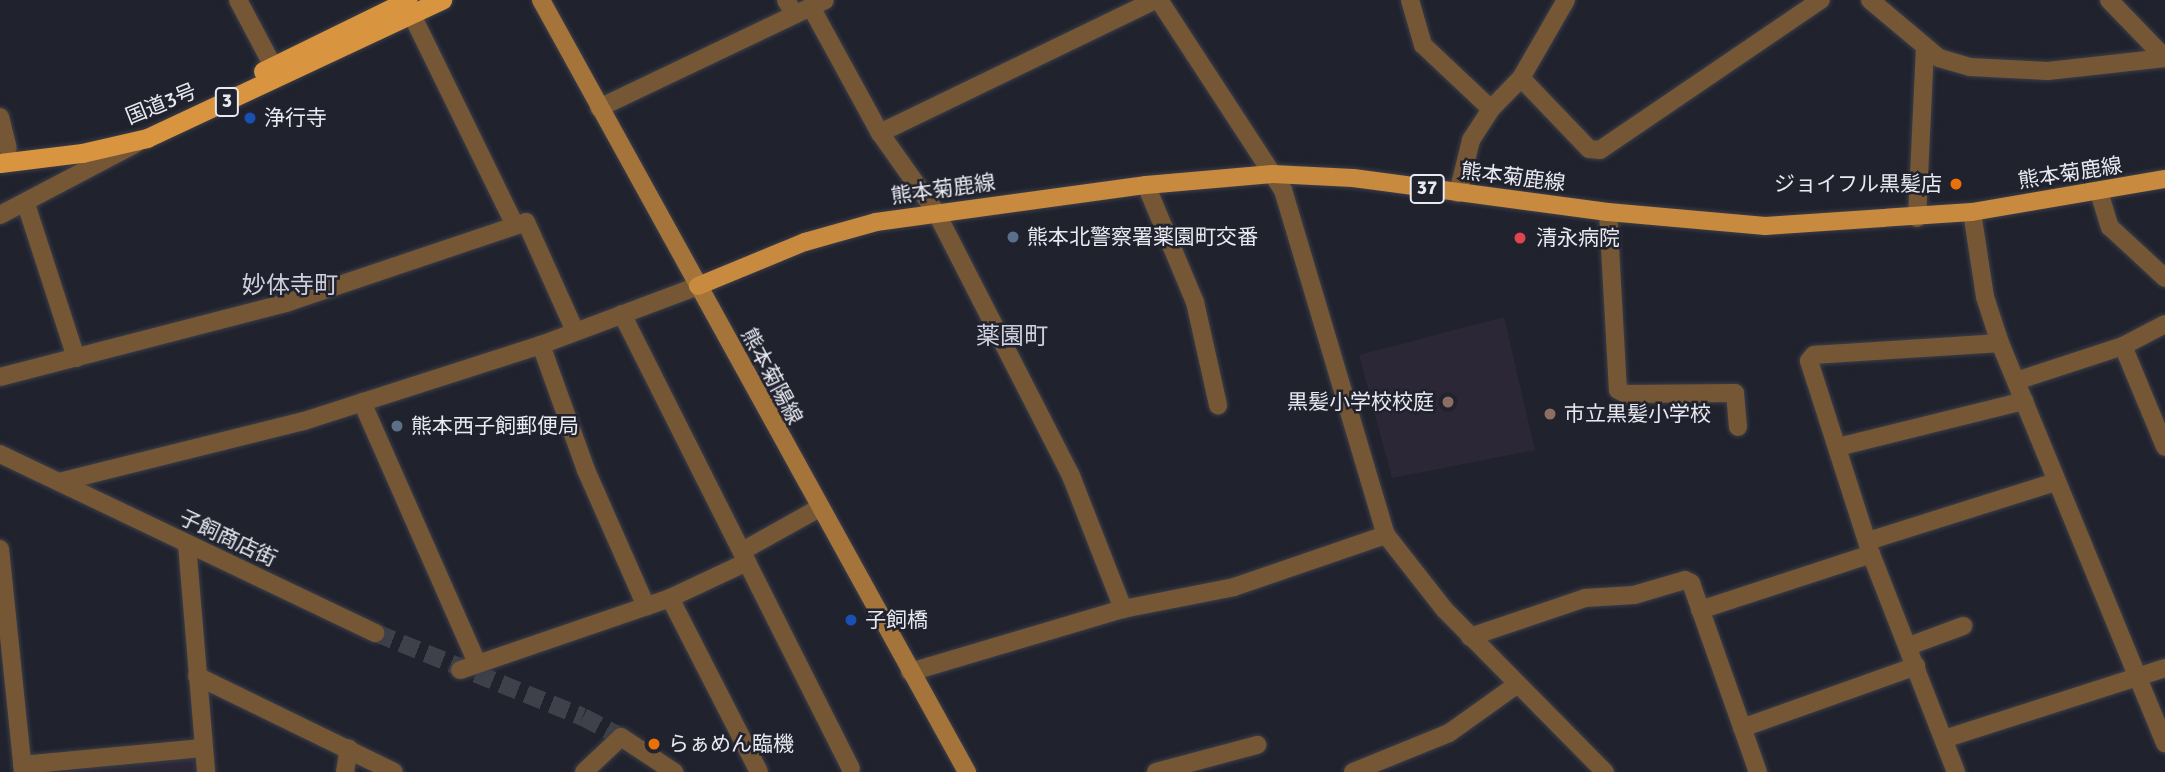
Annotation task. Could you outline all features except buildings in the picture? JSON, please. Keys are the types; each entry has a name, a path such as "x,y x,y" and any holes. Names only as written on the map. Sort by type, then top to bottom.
{"highway":[{"name":"国道3号","path":"3,153 108,137 149,124 407,4 442,0"},
{"name":"国道3号","path":"3,153 82,153 148,138 407,4"}],"main road":[{"name":"熊本菊陽線","path":"541,0 967,772"},
{"name":"熊本菊鹿線","path":"698,286 806,242 876,222 1146,185 1273,174 1353,178 1608,212 1765,226 1917,218 1972,212 2165,179"}],"street":[{"path":"238,0 273,66"},
{"path":"880,133 1157,0 1283,190 1386,535 1470,637 1515,686 1605,772"},
{"path":"1410,0 1423,45 1491,109"},
{"path":"1458,193 1471,140 1491,109 1521,78 1566,0"},
{"path":"1521,78 1588,149 1600,150 1821,0"},
{"path":"1870,0 1940,58 1983,68 2048,71 2165,58"},
{"path":"2109,0 2165,58"},
{"path":"407,4 515,225"},
{"path":"599,108 805,6 880,133 936,212 1071,476 1123,609"},
{"path":"1917,218 1925,47"},
{"path":"0,117 3,153"},
{"path":"0,215 26,204 148,138"},
{"path":"1146,185 1195,302 1218,405"},
{"path":"2099,192 2110,228 2165,278"},
{"path":"26,204 76,358"},
{"path":"1608,212 1618,390 1626,394 1735,393 1738,427"},
{"path":"1972,212 1985,298 2000,343 2055,482 2165,743"},
{"path":"0,377 286,303 526,222 574,329"},
{"path":"63,481 362,402 541,345 574,329 698,286"},
{"path":"622,314 851,769"},
{"path":"2016,382 2123,346 2165,324"},
{"path":"1956,772 1869,547 1810,361 1814,355 2000,343"},
{"path":"541,345 586,470 646,606"},
{"path":"2123,346 2165,447"},
{"path":"1838,446 2024,401"},
{"path":"362,402 477,663"},
{"name":"子飼商店街","path":"0,454 63,481 187,544 376,633"},
{"path":"1700,610 2055,482"},
{"path":"460,670 670,598 745,556 819,508"},
{"path":"910,672 1123,609 1234,587 1386,535"},
{"path":"187,544 206,772"},
{"path":"0,549 4,631 22,769 202,748"},
{"path":"1470,637 1585,598 1634,595 1679,580 1691,583 1758,772"},
{"path":"670,598 759,772"},
{"path":"1909,646 1963,626"},
{"path":"1742,728 1916,666"},
{"path":"1944,739 2165,668"},
{"path":"197,676 394,772"},
{"path":"1353,772 1449,733 1515,686"},
{"path":"584,772 621,737 674,772"},
{"path":"1156,772 1212,766 1257,745"},
{"path":"345,772 349,748"}],"shaded area":[{"name":"黒髪小学校校庭","path":"1504,317 1535,450 1392,478 1359,355"},
{"path":"194,758 202,772 36,772 37,770"}],"tunnel":[{"path":"376,633 583,717 621,737"}],"place":[{"name":"浄行寺","path":"250,118"},
{"name":"ジョイフル黒髪店","path":"1956,184"},
{"name":"熊本北警察署薬園町交番","path":"1013,237"},
{"name":"清永病院","path":"1520,238"},
{"name":"黒髪小学校校庭","path":"1448,402"},
{"name":"市立黒髪小学校","path":"1550,414"},
{"name":"熊本西子飼郵便局","path":"397,426"},
{"name":"子飼橋","path":"851,620"},
{"name":"らぁめん臨機","path":"654,744"}],"district":[{"name":"妙体寺町","path":"290,286"},
{"name":"薬園町","path":"1012,337"}]}
